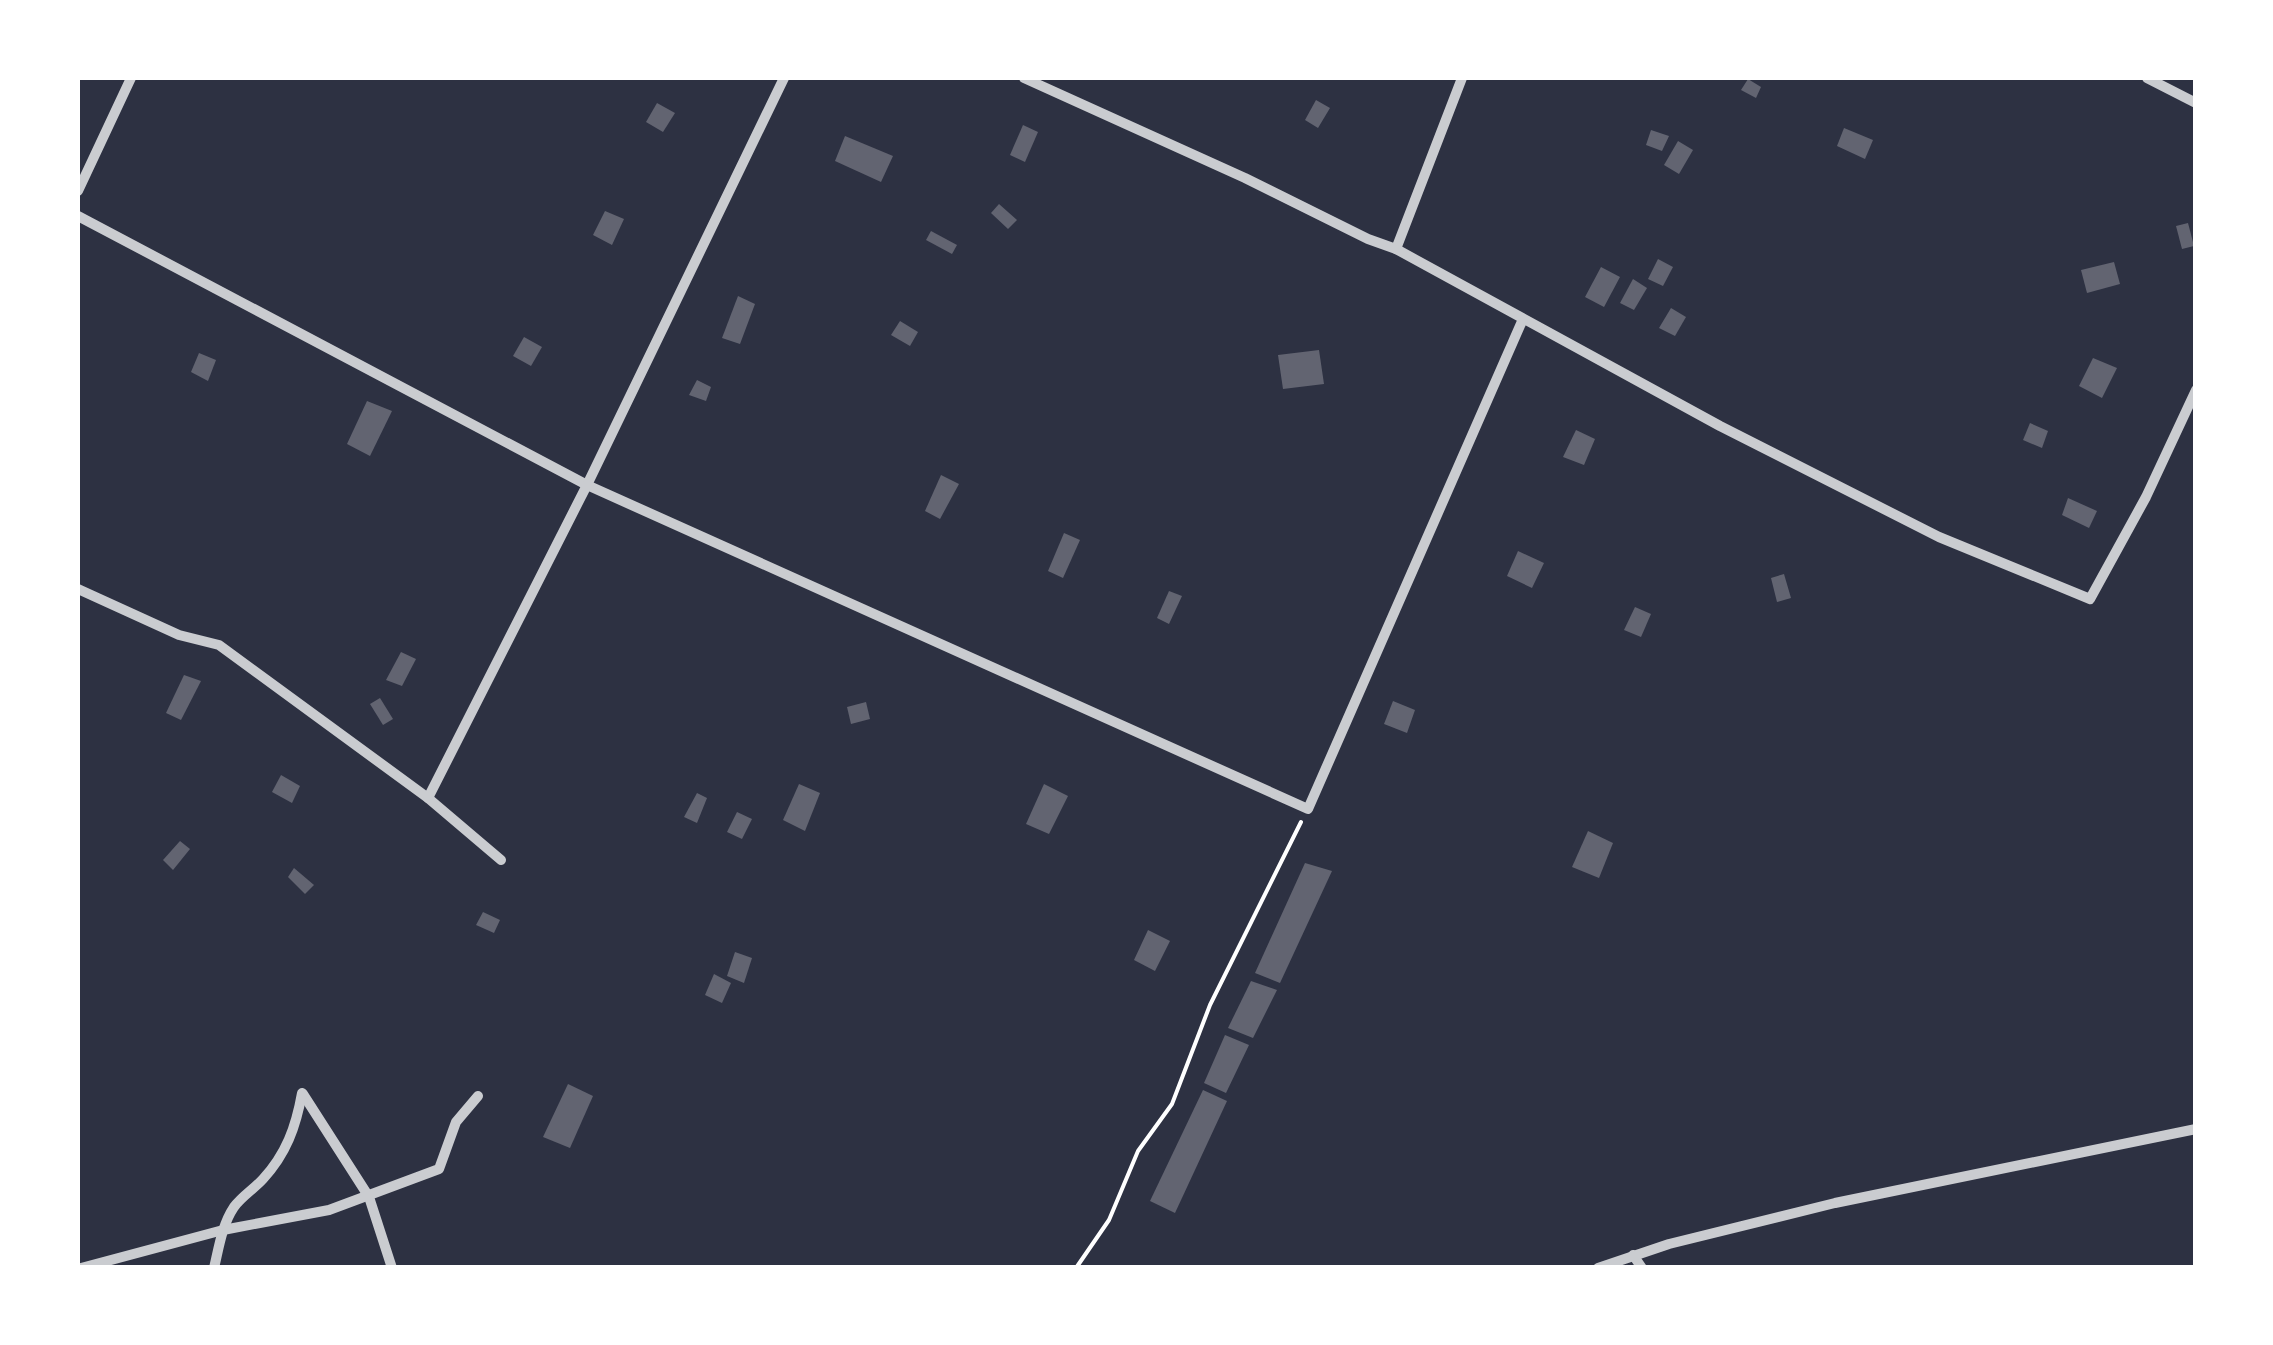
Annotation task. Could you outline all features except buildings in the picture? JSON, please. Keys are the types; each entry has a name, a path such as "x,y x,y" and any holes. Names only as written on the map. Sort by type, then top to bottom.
{"street":[{"path":"78,192 131,78"},
{"path":"428,798 587,485 784,78"},
{"path":"1024,78 1396,249 1720,426 1940,538 2090,599 2146,497 2196,390"},
{"path":"1396,249 1462,78"},
{"path":"2147,78 2196,103"},
{"path":"78,216 587,485 1308,809 1523,319"},
{"path":"78,589 179,636 219,645 428,798 500,860"},
{"path":"214,1268 223,1230 235,1206 263,1180 284,1152 297,1123 302,1093 369,1197 392,1268"},
{"path":"81,1268 223,1230 328,1210 439,1169 456,1122 478,1096"},
{"path":"1598,1268 1633,1255 1835,1204 2196,1129"},
{"path":"1633,1255 1642,1268"}],"path":[{"path":"1076,1268 1109,1220 1138,1151 1172,1104 1210,1006 1308,809"}]}
